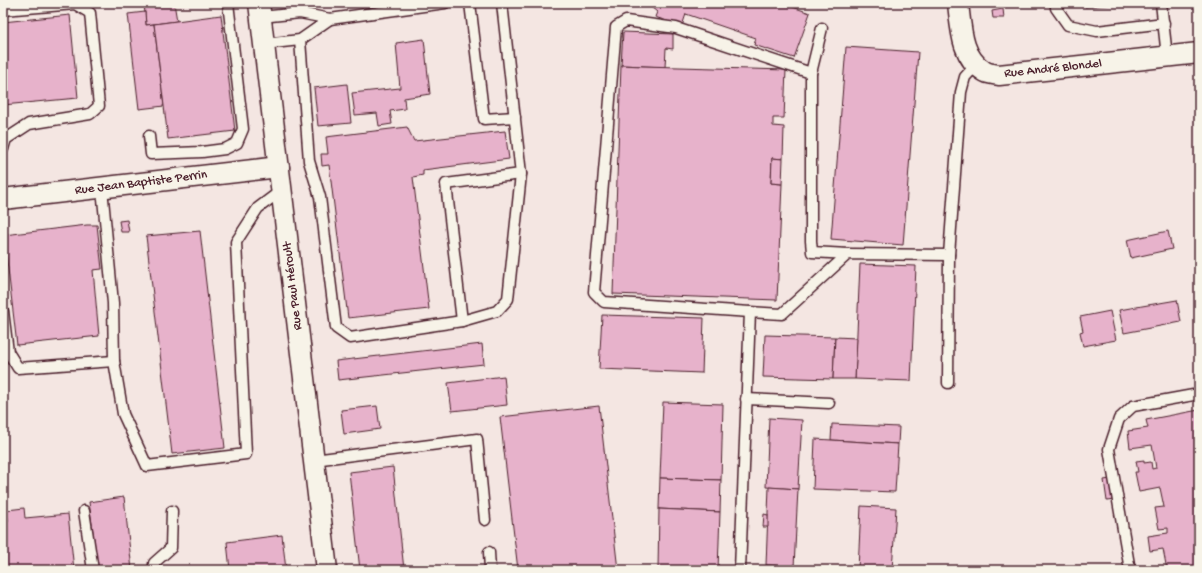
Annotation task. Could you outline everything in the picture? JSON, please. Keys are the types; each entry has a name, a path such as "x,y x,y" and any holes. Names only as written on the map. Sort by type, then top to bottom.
{"street":[{"name":"Rue André Blondel","path":"958,3 963,44 976,65 985,73 999,75 1199,53"},
{"name":"Rue Paul Héroult","path":"260,10 327,570"},
{"name":"Rue Jean Baptiste Perrin","path":"3,195 102,188 279,168"}],"lane":[{"path":"149,136 151,154 202,152 225,149 237,143 243,129 228,3"},
{"path":"260,10 300,13 330,19 445,3"},
{"path":"470,3 484,119 515,117"},
{"path":"300,40 309,161 320,197 336,328 350,338 462,321 497,310 508,299 521,174 502,3"},
{"path":"1056,3 1056,8 1068,25 1097,31 1164,23"},
{"path":"1161,3 1167,56"},
{"path":"3,10 75,4 90,13 99,106 90,114 29,124 5,137 3,150"},
{"path":"264,44 300,40 330,19"},
{"path":"812,73 676,28 626,22 616,27 594,292 604,302 782,314 848,254"},
{"path":"822,28 812,73 810,241 812,252 848,254 949,255"},
{"path":"948,383 949,255 961,92 965,77 976,65"},
{"path":"462,321 446,184 521,174"},
{"path":"102,188 113,303 114,361 123,414 147,466 246,454 236,242 258,208 282,190"},
{"path":"3,311 8,352 18,368 114,361"},
{"path":"740,570 750,312"},
{"path":"1130,570 1109,449 1119,419 1133,406 1199,394"},
{"path":"746,399 829,403"},
{"path":"314,460 477,439 485,520"},
{"path":"84,511 92,570"},
{"path":"154,570 154,563 171,548 172,511"},
{"path":"489,552 490,570"}],"building":[{"path":"144,3 174,3 177,21 146,25"},
{"path":"653,3 781,3 810,13 794,58 754,45 756,38 686,14 682,26 655,17 657,12 651,7"},
{"path":"1085,3 1125,3 1085,7"},
{"path":"1003,9 1004,18 993,18 992,11"},
{"path":"145,12 146,25 154,24 164,106 139,109 128,14"},
{"path":"70,15 78,98 3,105 3,22"},
{"path":"221,15 235,131 168,139 154,24"},
{"path":"623,32 673,34 673,49 666,48 665,67 621,65"},
{"path":"424,39 430,94 404,98 405,109 390,111 392,124 379,126 377,113 355,115 352,93 400,88 396,43"},
{"path":"846,47 918,52 903,245 831,239"},
{"path":"621,65 786,70 784,118 773,118 773,126 784,127 783,159 772,158 771,183 782,184 777,300 613,294"},
{"path":"347,84 351,123 318,126 314,88"},
{"path":"407,127 414,141 505,131 509,159 423,170 423,175 413,177 429,309 348,318 329,165 322,166 321,154 328,154 326,137"},
{"path":"772,158 783,159 782,184 771,183"},
{"path":"127,220 129,232 121,232 119,221"},
{"path":"97,225 102,269 93,270 99,336 17,345 4,235"},
{"path":"200,231 225,448 172,454 146,236"},
{"path":"1168,231 1172,249 1131,258 1127,240"},
{"path":"860,264 916,266 911,381 855,379"},
{"path":"1177,300 1181,322 1124,333 1119,310"},
{"path":"1110,311 1116,340 1083,346 1080,332 1083,331 1080,317"},
{"path":"602,315 704,318 702,373 599,369"},
{"path":"765,335 835,337 833,379 763,377"},
{"path":"835,337 857,338 855,379 833,379"},
{"path":"482,344 484,364 338,380 336,361"},
{"path":"504,376 507,405 452,411 448,383"},
{"path":"663,402 723,404 721,480 660,478"},
{"path":"377,406 380,429 344,434 341,410"},
{"path":"599,406 618,570 518,570 500,417"},
{"path":"1199,410 1199,570 1167,570 1163,549 1150,551 1148,536 1168,533 1168,528 1159,529 1155,508 1164,507 1160,488 1139,492 1135,472 1138,472 1136,461 1144,460 1144,463 1151,462 1152,469 1156,468 1152,445 1130,448 1128,431 1148,428 1146,420"},
{"path":"769,418 802,420 798,489 766,487"},
{"path":"832,424 899,427 898,444 831,440"},
{"path":"815,439 898,444 895,492 813,489"},
{"path":"393,467 404,570 360,570 349,472"},
{"path":"660,478 721,480 720,512 659,509"},
{"path":"1110,479 1114,500 1107,501 1104,480"},
{"path":"769,487 798,489 794,567 766,565"},
{"path":"124,497 132,570 98,570 89,502"},
{"path":"861,506 896,508 892,570 858,570"},
{"path":"24,508 25,518 68,514 74,570 3,570 3,521 8,521 7,510"},
{"path":"659,509 720,512 718,570 658,570"},
{"path":"764,514 768,515 768,527 763,527"},
{"path":"282,535 286,570 230,570 227,542"}]}
